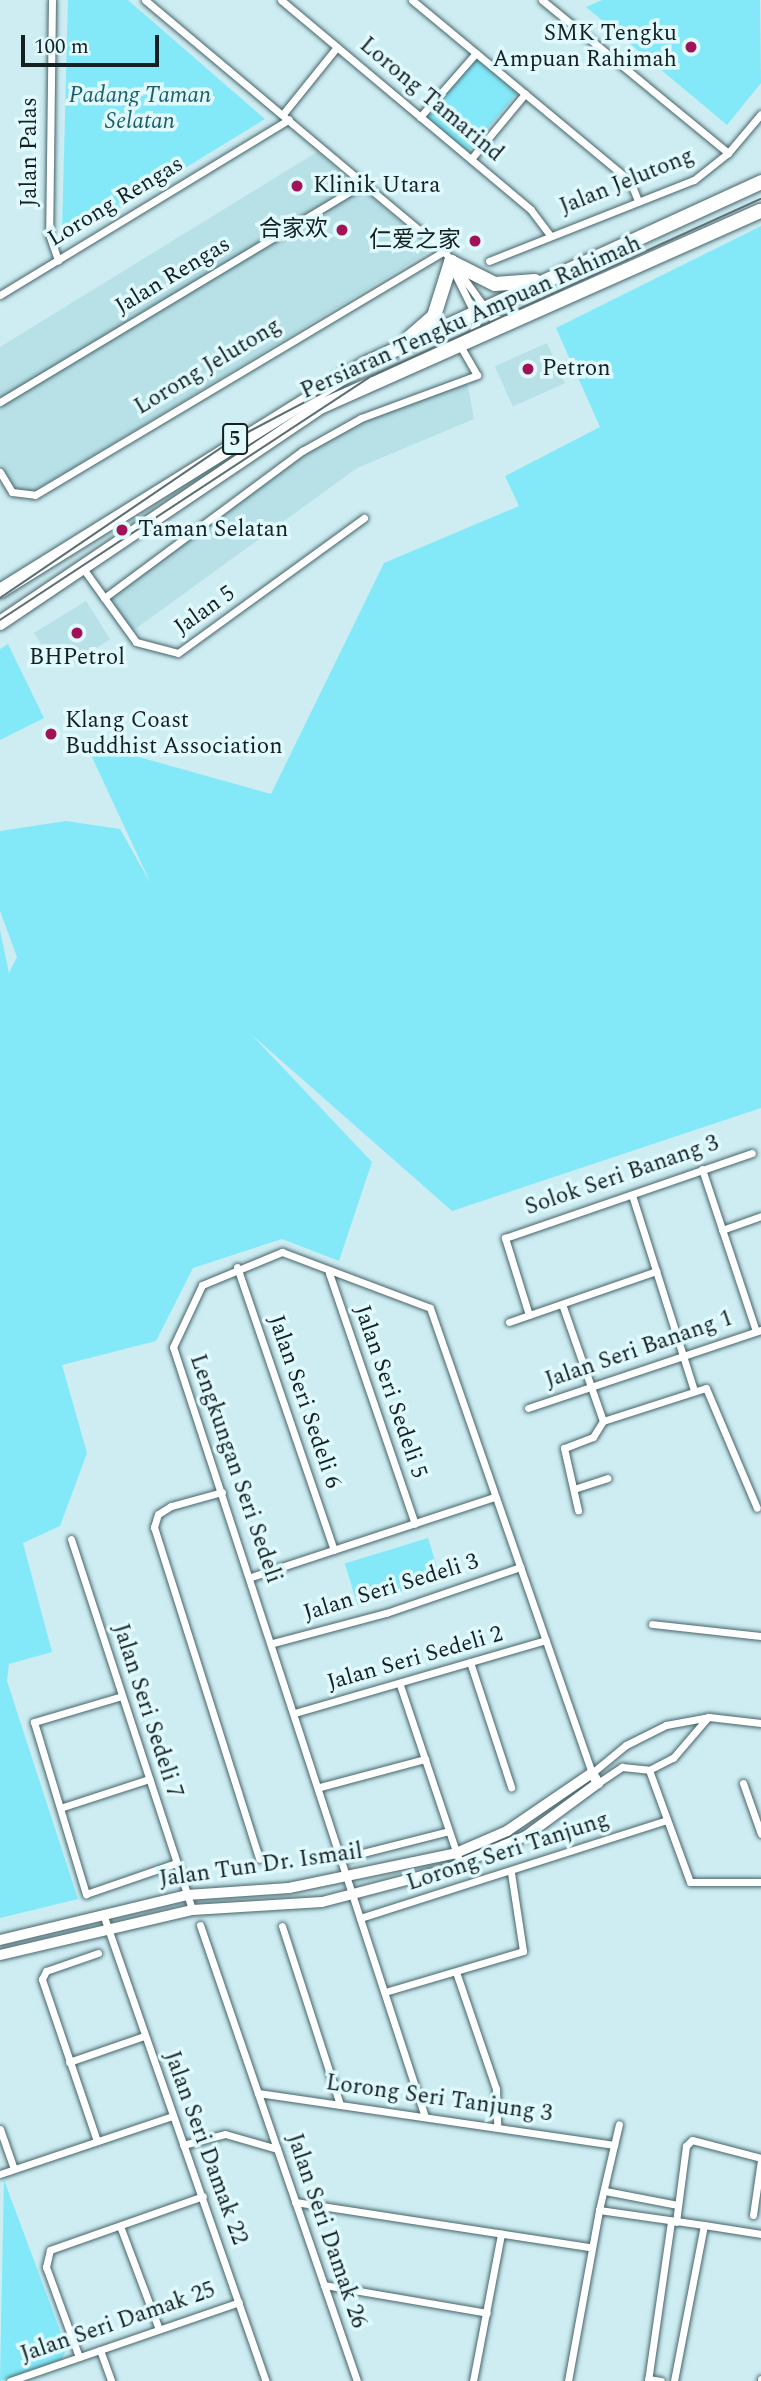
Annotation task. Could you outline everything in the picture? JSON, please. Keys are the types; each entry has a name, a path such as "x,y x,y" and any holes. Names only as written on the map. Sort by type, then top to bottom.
{"highway":[{"name":"Persiaran Tengku Ampuan Rahimah","path":"0,591 364,364 761,182"},
{"name":"Persiaran Tengku Ampuan Rahimah","path":"0,623 322,406 761,211"},
{"path":"364,364 427,324 443,298 448,257 495,284 547,279"}],"street":[{"name":"Jalan Palas","path":"52,0 49,234 58,260"},
{"path":"145,0 365,183 448,257 479,312 493,319 523,318"},
{"name":"Lorong Tamarind","path":"281,0 543,221 550,235"},
{"path":"412,0 630,181 638,201"},
{"path":"542,0 728,153"},
{"name":"Lorong Rengas","path":"0,295 286,117 337,47"},
{"path":"420,117 476,53"},
{"path":"471,159 525,94"},
{"name":"Jalan Jelutong","path":"489,261 694,180 728,153 761,114"},
{"name":"Jalan Rengas","path":"0,402 365,183"},
{"name":"Lorong Jelutong","path":"0,472 12,492 35,495 448,257"},
{"path":"104,598 302,451 360,418 477,374 463,343 477,325 479,312"},
{"name":"Jalan 5","path":"82,567 141,645 185,652 364,518"},
{"name":"Solok Seri Banang 3","path":"530,1315 505,1238 752,1153"},
{"path":"702,1169 759,1330"},
{"path":"632,1195 694,1390"},
{"path":"722,1230 761,1216"},
{"name":"Lengkungan Seri Sedeli","path":"425,2117 222,1492 174,1334 202,1285 237,1267 282,1252 329,1273 430,1308 595,1778"},
{"name":"Jalan Seri Sedeli 6","path":"237,1267 334,1550"},
{"path":"509,1322 656,1271"},
{"name":"Jalan Seri Sedeli 5","path":"329,1273 415,1524"},
{"path":"562,1304 603,1421"},
{"name":"Jalan Seri Banang 1","path":"528,1408 759,1330"},
{"path":"578,1510 578,1488 564,1448 593,1437 603,1421 694,1390 712,1392 732,1461 757,1508"},
{"path":"578,1488 607,1478"},
{"path":"222,1492 171,1506 158,1514 154,1527 259,1859"},
{"path":"251,1577 495,1497"},
{"name":"Jalan Seri Sedeli 7","path":"71,1539 192,1910"},
{"name":"Jalan Seri Sedeli 3","path":"272,1643 386,1613 520,1567"},
{"path":"652,1624 761,1636"},
{"name":"Jalan Seri Sedeli 2","path":"295,1713 400,1685 545,1640"},
{"path":"470,1662 511,1787"},
{"path":"400,1685 460,1865"},
{"path":"122,1696 34,1722 86,1894 176,1863"},
{"path":"595,1778 640,1737 709,1717 757,1722"},
{"path":"595,1778 622,1766 649,1770 673,1758 709,1717"},
{"path":"320,1787 425,1759"},
{"path":"649,1770 690,1882 761,1882"},
{"name":"Jalan Tun Dr. Ismail","path":"0,1940 187,1895 349,1878 456,1853 507,1831 595,1778"},
{"name":"Jalan Tun Dr. Ismail","path":"0,1955 192,1910 322,1902 460,1865 526,1836 595,1778"},
{"path":"60,1808 149,1779"},
{"path":"743,1783 761,1831"},
{"name":"Lorong Seri Tanjung","path":"360,1918 511,1873 667,1821"},
{"path":"343,1858 449,1831"},
{"path":"385,1993 523,1951 511,1873"},
{"name":"Jalan Seri Damak 22","path":"103,1914 267,2381"},
{"name":"Jalan Seri Damak 26","path":"200,1925 357,2380"},
{"path":"282,1926 340,2105"},
{"path":"97,2141 42,1979 46,1971 98,1953"},
{"path":"456,1972 496,2089 496,2124"},
{"path":"69,2062 144,2036"},
{"name":"Lorong Seri Tanjung 3","path":"258,2093 425,2117 496,2124 614,2145"},
{"path":"0,2174 172,2116"},
{"path":"568,2381 589,2247 605,2191 619,2124"},
{"path":"0,2130 1,2140 14,2169"},
{"path":"183,2145 225,2134 277,2149"},
{"path":"661,2381 648,2380 686,2146 701,2141 761,2159 752,2215"},
{"path":"605,2191 677,2204"},
{"path":"79,2357 46,2267 46,2258 58,2245 203,2196"},
{"path":"295,2202 589,2247"},
{"path":"599,2210 761,2234"},
{"path":"674,2381 704,2225"},
{"path":"120,2226 159,2329"},
{"path":"472,2381 501,2234"},
{"path":"324,2285 487,2313"},
{"name":"Jalan Seri Damak 25","path":"10,2381 239,2302"},
{"path":"100,2350 111,2381"},
{"path":"357,2380 366,2381"}],"shaded area":[{"path":"317,152 433,249 35,491 15,489 0,466 0,347"},
{"path":"547,343 565,383 513,406 495,366"},
{"path":"467,382 474,419 357,468 131,632 110,598 304,454 359,424"},
{"path":"86,601 110,639 69,666 55,665 34,633"}],"green space":[{"name":"Padang Taman Selatan","path":"68,0 128,0 265,119 71,238 62,231"},
{"name":"SMK Tengku Ampuan Rahimah","path":"602,0 760,0 761,83 727,125 586,7"},
{"path":"476,58 517,93 468,152 427,117"},
{"path":"761,226 761,1108 452,1211 251,1034 372,1162 339,1261 282,1239 193,1268 156,1341 62,1365 87,1453 60,1526 23,1543 52,1652 9,1664 7,1681 78,1899 0,1918 0,930 9,973 17,957 0,911 0,831 66,821 120,829 151,884 85,742 271,794 384,563 519,506 505,476 600,427 556,328"},
{"path":"8,644 44,718 0,740 0,649"},
{"path":"428,1538 441,1580 358,1606 345,1563"},
{"path":"4,2180 67,2349 61,2360 0,2381"}],"tram line":[{"path":"0,620 372,376 761,199"},
{"path":"0,598 231,441 358,374"}],"place":[{"name":"SMK Tengku Ampuan Rahimah","path":"691,47"},
{"name":"Klinik Utara","path":"297,186"},
{"name":"合家欢","path":"342,230"},
{"name":"仁爱之家","path":"475,241"},
{"name":"Petron","path":"528,369"},
{"name":"Taman Selatan","path":"122,530"},
{"name":"BHPetrol","path":"77,633"},
{"name":"Klang Coast Buddhist Association","path":"51,734"}]}
